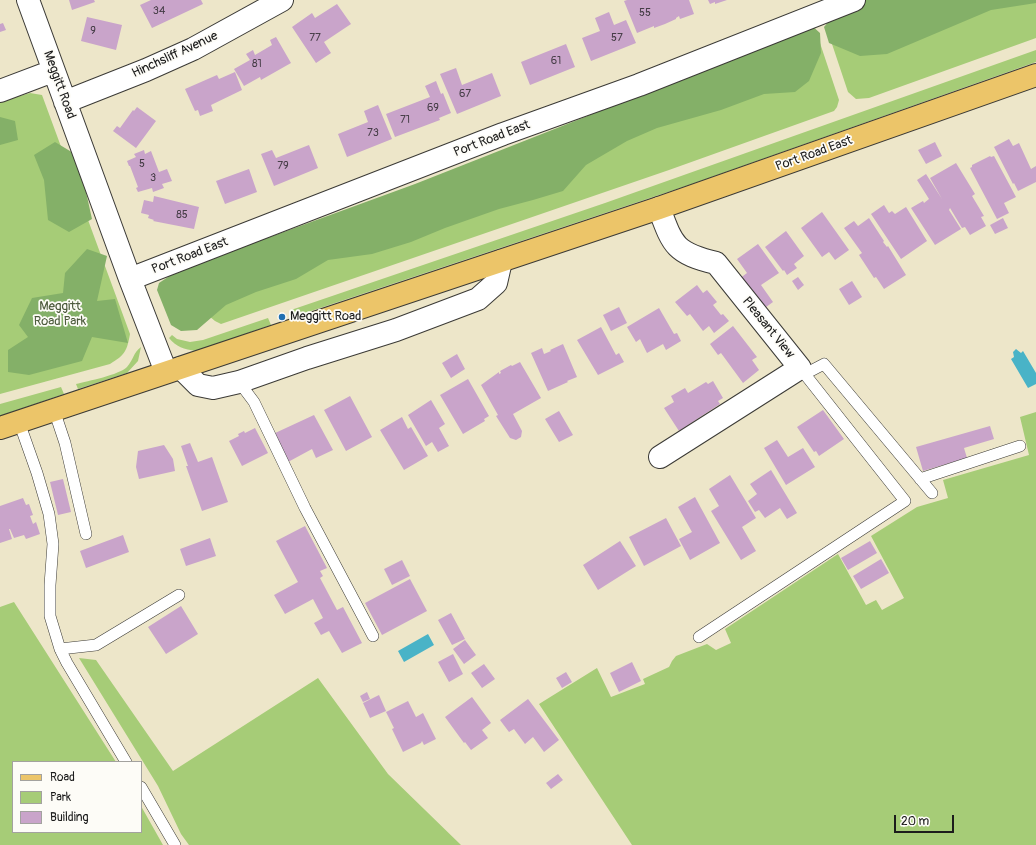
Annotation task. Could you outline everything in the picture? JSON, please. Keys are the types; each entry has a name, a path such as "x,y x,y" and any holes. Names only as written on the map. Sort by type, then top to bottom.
{"main road":[{"name":"Port Road East","path":"9,425 659,208 1036,75"}],"street":[{"name":"Meggitt Road","path":"28,0 130,279 173,370"},
{"name":"Hinchsliff Avenue","path":"65,102 146,70 193,49 282,0"},
{"name":"Port Road East","path":"130,279 503,134 639,85 854,0"},
{"path":"0,91 53,71"},
{"name":"Pleasant View","path":"659,208 669,235 679,249 695,258 716,263 802,371 660,457"},
{"path":"173,370 198,385 213,388 239,382 307,358 396,330 478,299 496,283 501,261"}],"lane":[{"path":"699,637 905,501 802,371 824,364 932,493"},
{"path":"239,382 254,402 322,541 373,636"},
{"path":"54,410 66,442 86,534"},
{"path":"9,425 37,473 49,514 53,544 50,585 50,616 60,649 70,669 125,761"},
{"path":"920,479 1020,446"},
{"path":"60,649 96,645 179,595"},
{"path":"142,789 175,845"}],"green space":[{"path":"866,0 1036,0 1036,3 991,10 887,54 860,56 829,43 824,27 828,22 838,14"},
{"path":"1036,0 1036,38 869,98 856,99 848,92 826,26"},
{"path":"810,24 820,33 821,53 809,81 795,92 764,94 721,110 657,128 627,141 586,165 563,191 499,209 411,242 372,254 328,260 296,279 256,292 226,305 197,330 181,331 171,325 157,290 159,283 177,271 415,184 585,117 739,52"},
{"path":"815,28 839,100 834,111 669,170 221,324 209,316 213,300 726,83"},
{"path":"1036,50 1036,62 692,184 293,317 291,310 605,203"},
{"name":"Meggitt Road Park","path":"30,93 42,95 130,334 128,345 122,355 110,364 0,394 0,102"},
{"path":"0,117 15,121 18,140 0,145"},
{"path":"55,142 75,154 92,219 69,232 48,220 44,180 34,155"},
{"path":"87,249 107,256 97,301 115,299 128,343 92,337 82,361 29,375 8,372 8,350 28,337 19,325 32,298 63,293 65,273"},
{"path":"268,318 271,325 196,351 174,344 169,338 172,335 177,339 190,342 203,340"},
{"path":"141,347 138,361 127,373 78,389 76,384 123,370 127,367 136,352"},
{"path":"61,387 64,394 0,416 0,404"},
{"path":"1036,412 1036,845 632,845 539,704 597,668 611,697 645,684 643,679 669,667 676,656 707,644 716,650 731,643 725,629 838,554 866,605 876,600 882,610 904,598 871,536 917,507 948,498 943,480 1029,455 1020,417"},
{"path":"14,602 115,761 12,761 12,833 142,833 142,808 163,845 0,845 0,607"},
{"path":"79,658 96,660 173,771 318,678 388,774 461,845 189,845 181,834 158,786"}],"water":[{"path":"1016,349 1021,353 1023,351 1036,373 1036,384 1028,388 1011,359 1014,357 1013,352"},
{"path":"428,634 434,645 404,662 398,651"}],"building":[{"path":"69,0 94,0 95,2 72,10"},
{"path":"151,0 201,0 203,4 152,28 140,5"},
{"path":"689,0 694,14 680,19 679,16 665,24 654,28 654,26 637,33 624,1"},
{"path":"708,0 727,0 710,4"},
{"path":"337,4 351,24 324,42 331,53 316,63 292,27 312,13 315,18"},
{"path":"609,12 614,25 626,20 636,43 591,61 582,38 600,31 595,18"},
{"path":"87,17 122,25 116,50 81,41"},
{"path":"3,23 6,30 0,32 0,24"},
{"path":"276,37 291,63 261,80 260,77 244,86 234,69 250,60 246,54 253,50 255,55 272,45 270,40"},
{"path":"566,44 575,67 530,85 521,62"},
{"path":"456,68 462,85 492,73 501,96 457,114 440,74"},
{"path":"235,72 242,90 211,105 213,111 200,116 198,110 195,111 185,89 217,75 219,79"},
{"path":"436,81 441,94 443,93 451,113 439,118 440,120 395,137 386,114 430,97 425,86"},
{"path":"378,105 392,139 347,157 338,134 368,122 364,111"},
{"path":"137,107 156,121 136,148 113,131 117,126 120,128 133,110 134,111"},
{"path":"1009,139 1013,146 1019,143 1031,169 1036,166 1036,182 1018,191 994,147"},
{"path":"935,142 942,156 926,164 918,150"},
{"path":"309,145 318,168 274,186 261,154 272,150 276,158"},
{"path":"144,150 145,154 151,151 159,172 167,169 172,181 162,184 164,188 153,192 152,188 138,192 136,188 138,187 127,161 136,157 134,154"},
{"path":"990,156 994,156 1016,197 1004,203 1009,213 997,219 970,168 972,165"},
{"path":"956,163 975,194 972,196 984,216 981,217 986,226 970,235 965,227 962,228 950,208 949,210 961,229 935,245 911,208 923,201 924,203 929,199 917,180 926,174 942,199 930,178"},
{"path":"249,169 257,192 225,204 216,181"},
{"path":"154,196 199,207 194,229 153,221 154,220 148,218 149,215 141,213 144,200 153,202"},
{"path":"884,205 889,213 892,211 895,214 906,207 927,241 901,259 871,214"},
{"path":"822,212 849,250 835,260 829,252 822,257 801,228"},
{"path":"869,218 884,241 883,242 887,247 888,246 906,275 884,289 876,277 874,278 859,255 862,253 844,228 854,221 858,226"},
{"path":"1003,218 1008,228 995,234 990,225"},
{"path":"786,231 804,256 794,264 797,268 787,275 765,247"},
{"path":"758,244 779,273 761,285 773,302 762,310 739,279 747,273 737,259"},
{"path":"798,277 804,285 798,290 792,281"},
{"path":"852,281 862,297 849,305 839,289"},
{"path":"697,285 703,293 707,290 717,302 713,305 721,315 723,314 729,321 714,333 709,326 703,331 690,314 687,316 675,302"},
{"path":"619,307 627,323 611,331 603,315"},
{"path":"659,308 674,334 677,333 681,341 666,350 663,344 647,353 640,339 636,342 627,327"},
{"path":"733,326 757,357 752,360 759,370 743,383 721,353 718,355 710,344"},
{"path":"601,327 616,355 619,353 624,362 598,375 577,340"},
{"path":"563,344 577,377 548,391 531,353 542,348 544,354"},
{"path":"457,354 465,369 451,378 442,363"},
{"path":"520,362 541,398 513,414 522,431 521,437 516,440 510,438 496,416 498,415 481,385 499,372 499,374 501,373 500,371"},
{"path":"468,379 489,416 484,419 485,421 463,434 440,395"},
{"path":"713,381 723,398 718,401 720,404 679,431 664,408 674,402 671,396 685,388 688,393 706,382 708,384"},
{"path":"350,396 372,437 346,451 324,410"},
{"path":"431,400 445,424 439,428 449,446 438,452 432,442 426,446 408,415"},
{"path":"823,410 844,439 819,456 816,451 814,452 797,427"},
{"path":"559,411 573,435 559,442 545,419"},
{"path":"314,415 333,450 316,458 312,449 288,462 273,434"},
{"path":"402,417 408,429 411,427 428,456 404,470 380,430"},
{"path":"990,426 994,439 964,448 967,458 923,471 916,447"},
{"path":"255,428 268,453 242,466 229,441 239,436 238,434 244,431 245,433"},
{"path":"777,440 788,457 803,448 815,467 786,485 764,448"},
{"path":"190,443 198,462 212,457 228,502 202,511 186,466 188,466 181,446"},
{"path":"164,445 173,459 175,471 139,479 136,467 138,451"},
{"path":"771,470 797,513 787,519 780,508 765,518 759,510 755,512 748,501 757,494 750,484"},
{"path":"730,475 756,518 742,527 756,551 741,560 711,511 719,506 709,489"},
{"path":"63,479 71,512 58,515 50,482"},
{"path":"695,497 720,543 690,560 679,539 692,532 678,507"},
{"path":"23,498 26,505 29,504 33,515 30,516 33,524 36,522 40,534 26,539 24,535 14,538 9,529 12,539 0,543 0,506"},
{"path":"666,518 681,546 644,566 629,537"},
{"path":"305,526 327,568 320,571 323,576 320,578 337,610 343,607 362,643 342,653 329,631 321,635 314,623 323,618 313,599 285,614 274,595 298,582 276,541"},
{"path":"123,535 129,552 86,568 80,551"},
{"path":"210,538 216,556 186,566 180,549"},
{"path":"620,541 636,566 598,590 583,565"},
{"path":"870,541 877,553 848,570 841,558"},
{"path":"881,559 889,573 861,589 853,576"},
{"path":"402,560 410,576 392,585 384,569"},
{"path":"410,579 427,611 382,635 365,603"},
{"path":"181,606 198,634 166,654 148,627"},
{"path":"451,613 465,639 452,645 438,620"},
{"path":"465,640 476,655 464,664 453,649"},
{"path":"453,654 463,674 449,682 438,662"},
{"path":"632,662 641,681 619,692 610,673"},
{"path":"484,664 495,679 482,688 471,673"},
{"path":"566,672 572,682 562,688 556,678"},
{"path":"367,692 370,699 363,702 360,696"},
{"path":"379,695 386,711 370,718 363,703"},
{"path":"472,697 491,723 482,730 488,738 471,750 445,717"},
{"path":"528,699 559,740 544,752 533,737 525,744 514,729 509,732 500,720"},
{"path":"408,701 416,717 423,713 436,739 424,745 422,741 421,743 403,752 386,712"},
{"path":"558,774 563,780 551,789 546,783"}],"place":[{"name":"Meggitt Road","path":"282,317"}]}
